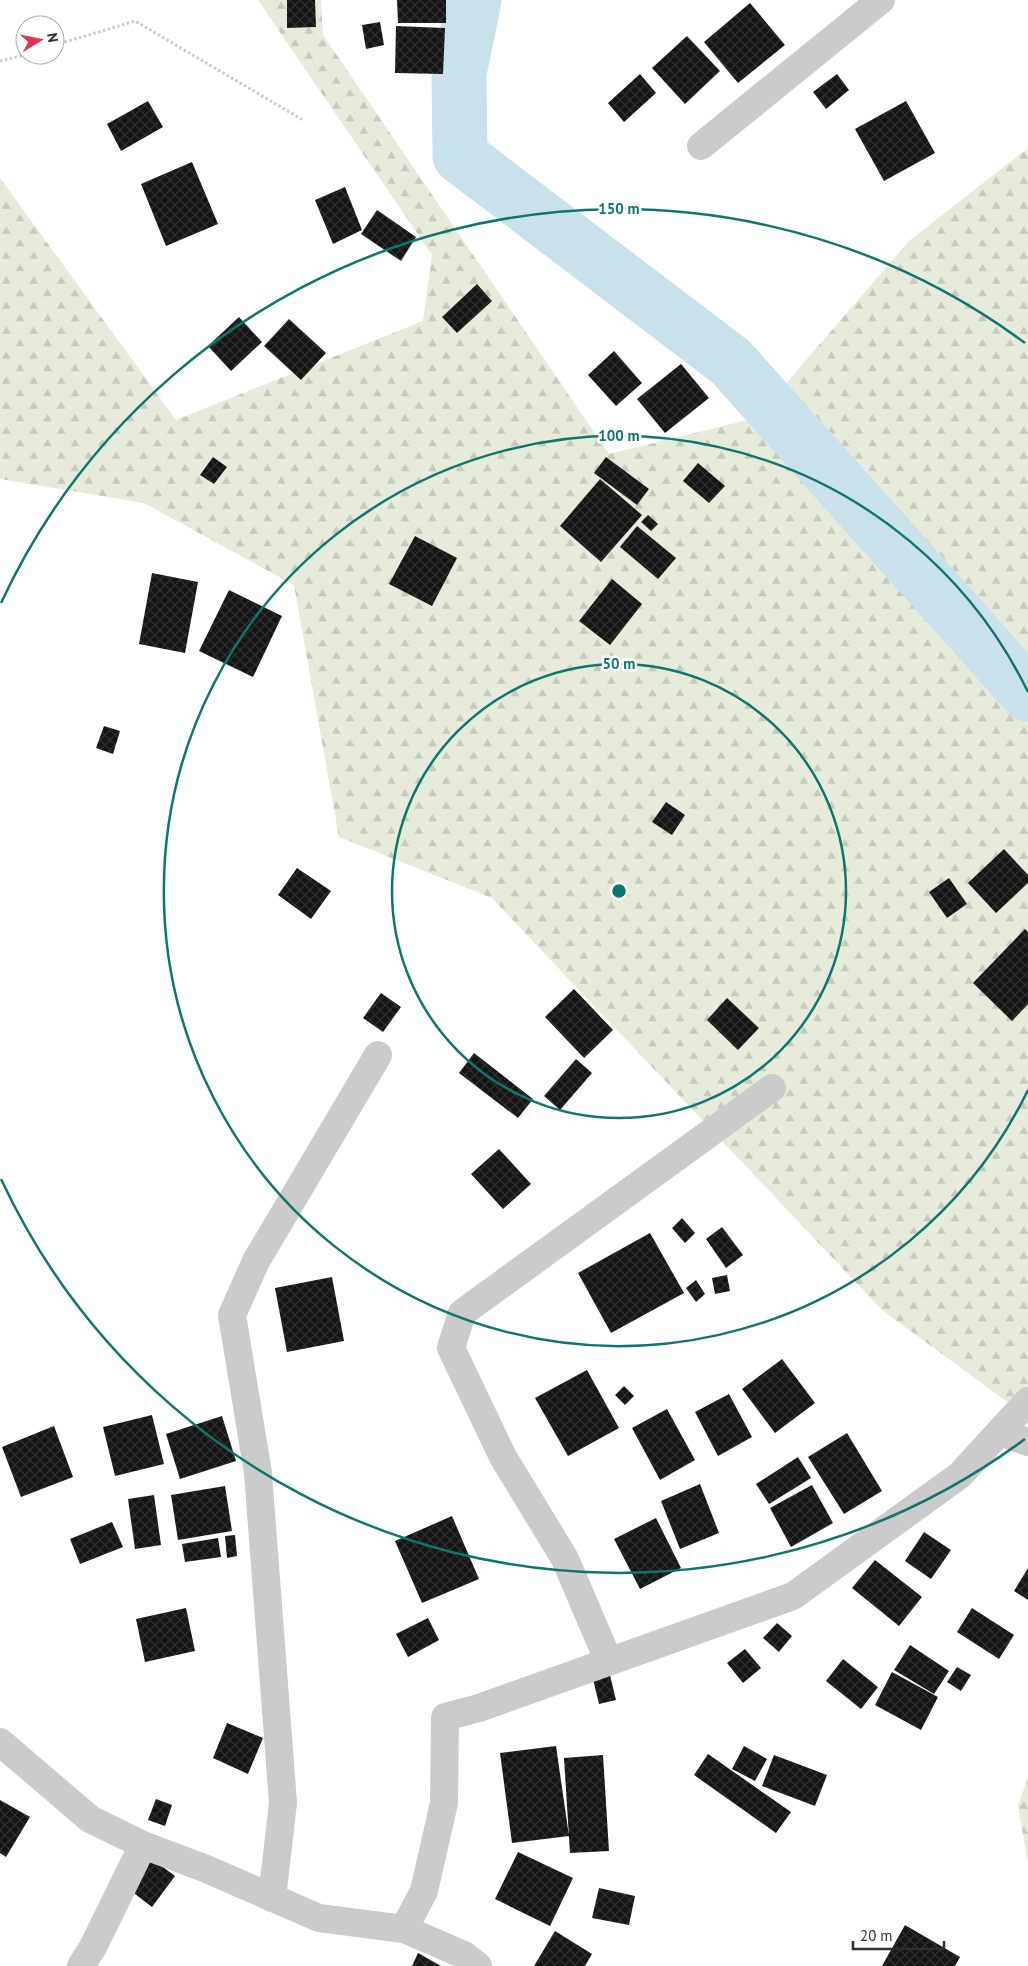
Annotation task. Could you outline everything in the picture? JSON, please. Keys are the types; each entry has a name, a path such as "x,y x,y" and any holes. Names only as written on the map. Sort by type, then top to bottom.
{"street":[{"path":"700,146 881,0"},
{"path":"272,1898 283,1803 258,1473 232,1315 256,1261 378,1055"},
{"path":"608,1662 565,1558 503,1456 451,1348 462,1313 772,1088"},
{"path":"404,1929 424,1891 444,1803 445,1718 479,1708 793,1596 960,1476 1028,1401"},
{"path":"1000,1432 1028,1442"},
{"path":"0,1742 90,1818 143,1845 204,1868 319,1918 404,1929 464,1955 478,1966"},
{"path":"81,1966 93,1947 143,1845"}],"path":[{"path":"65,42 135,21 303,120"},
{"path":"0,61 15,57"}],"green space":[{"path":"258,0 321,0 323,35 609,454 756,418 909,241 1028,148 1028,1417 882,1310 492,898 339,837 294,585 144,503 0,479 0,178 176,420 423,321 432,255"},
{"path":"1028,1777 1028,1863 1018,1806"}],"building":[{"path":"287,0 315,0 316,27 287,28"},
{"path":"397,0 446,0 446,23 398,23"},
{"path":"750,3 785,45 738,83 704,42"},
{"path":"380,22 384,45 366,49 362,25"},
{"path":"396,26 445,28 443,74 395,73"},
{"path":"687,36 720,71 685,104 652,68"},
{"path":"640,74 656,93 624,122 608,103"},
{"path":"837,74 849,90 826,109 813,92"},
{"path":"148,101 163,127 121,151 107,124"},
{"path":"906,101 935,153 884,181 855,129"},
{"path":"192,162 218,224 166,246 141,184"},
{"path":"345,187 362,230 333,244 315,200"},
{"path":"377,210 416,237 401,261 361,234"},
{"path":"477,284 492,301 457,333 442,317"},
{"path":"239,317 262,342 231,371 208,346"},
{"path":"289,319 326,353 301,380 264,346"},
{"path":"614,351 642,383 616,406 588,375"},
{"path":"681,364 709,398 665,433 637,399"},
{"path":"213,457 227,467 214,484 200,475"},
{"path":"606,457 649,489 637,505 594,473"},
{"path":"698,463 725,486 709,503 683,481"},
{"path":"600,479 642,515 601,562 560,526"},
{"path":"648,515 658,524 651,531 641,522"},
{"path":"637,526 676,558 658,579 620,547"},
{"path":"415,536 457,558 432,606 389,584"},
{"path":"152,573 198,582 185,653 139,644"},
{"path":"612,579 642,604 610,645 579,621"},
{"path":"229,590 282,616 253,677 199,651"},
{"path":"104,726 120,731 113,754 96,748"},
{"path":"666,802 685,815 672,835 652,822"},
{"path":"1004,849 1028,875 1028,883 996,913 968,883"},
{"path":"297,868 331,891 311,919 278,895"},
{"path":"949,878 967,904 947,918 929,892"},
{"path":"1025,929 1028,932 1028,1004 1012,1021 973,983"},
{"path":"574,989 613,1030 584,1058 545,1017"},
{"path":"381,993 401,1007 383,1032 363,1018"},
{"path":"727,998 759,1028 738,1050 707,1020"},
{"path":"474,1053 533,1099 518,1118 459,1073"},
{"path":"576,1059 592,1073 560,1110 544,1096"},
{"path":"499,1149 531,1184 503,1209 471,1174"},
{"path":"682,1218 695,1233 685,1243 672,1228"},
{"path":"722,1227 743,1255 726,1268 706,1239"},
{"path":"650,1233 684,1293 611,1333 578,1273"},
{"path":"727,1275 730,1291 715,1294 712,1278"},
{"path":"332,1277 344,1341 287,1352 275,1288"},
{"path":"696,1280 705,1294 696,1302 686,1288"},
{"path":"782,1359 815,1403 775,1433 742,1389"},
{"path":"587,1370 619,1428 568,1456 535,1398"},
{"path":"624,1386 634,1396 625,1405 615,1395"},
{"path":"729,1394 752,1437 718,1456 695,1412"},
{"path":"667,1409 695,1460 660,1480 632,1428"},
{"path":"152,1415 164,1464 115,1476 103,1427"},
{"path":"222,1416 236,1461 180,1479 166,1434"},
{"path":"54,1426 73,1477 21,1497 2,1447"},
{"path":"847,1433 882,1491 844,1514 808,1457"},
{"path":"798,1457 811,1478 769,1504 756,1484"},
{"path":"700,1484 719,1533 680,1549 661,1501"},
{"path":"812,1485 833,1523 791,1547 770,1508"},
{"path":"225,1486 232,1531 178,1540 171,1495"},
{"path":"154,1495 161,1545 135,1549 128,1499"},
{"path":"452,1516 479,1579 422,1603 395,1541"},
{"path":"656,1518 681,1568 640,1589 614,1539"},
{"path":"112,1522 123,1547 80,1564 70,1539"},
{"path":"924,1532 951,1550 931,1579 905,1561"},
{"path":"235,1535 237,1556 227,1558 225,1536"},
{"path":"218,1538 221,1557 185,1562 182,1544"},
{"path":"875,1560 922,1597 899,1626 852,1588"},
{"path":"1028,1568 1028,1600 1014,1591"},
{"path":"186,1608 195,1651 145,1662 136,1619"},
{"path":"972,1608 1014,1635 999,1659 957,1632"},
{"path":"428,1618 439,1640 408,1657 396,1634"},
{"path":"777,1623 792,1636 779,1652 763,1638"},
{"path":"910,1645 949,1671 934,1694 894,1670"},
{"path":"745,1649 761,1668 743,1683 727,1663"},
{"path":"843,1659 878,1687 861,1709 826,1681"},
{"path":"957,1667 971,1675 961,1691 947,1682"},
{"path":"609,1671 616,1700 599,1704 592,1675"},
{"path":"892,1672 938,1697 921,1730 875,1705"},
{"path":"227,1723 263,1738 248,1774 213,1758"},
{"path":"556,1746 569,1836 512,1843 500,1753"},
{"path":"744,1746 767,1759 755,1781 732,1769"},
{"path":"708,1754 791,1812 776,1833 694,1775"},
{"path":"603,1755 609,1851 570,1853 564,1758"},
{"path":"774,1755 827,1775 815,1806 762,1786"},
{"path":"156,1799 172,1805 165,1826 148,1820"},
{"path":"0,1800 30,1817 6,1857 0,1853"},
{"path":"518,1852 573,1878 550,1926 495,1899"},
{"path":"148,1856 175,1876 152,1907 126,1887"},
{"path":"599,1888 635,1896 629,1925 592,1918"},
{"path":"905,1925 960,1957 955,1966 882,1966"},
{"path":"555,1931 592,1954 585,1966 534,1966"},
{"path":"418,1953 441,1966 412,1966"}],"waterway":[{"path":"474,0 459,73 460,156 731,362 1028,694"}]}
